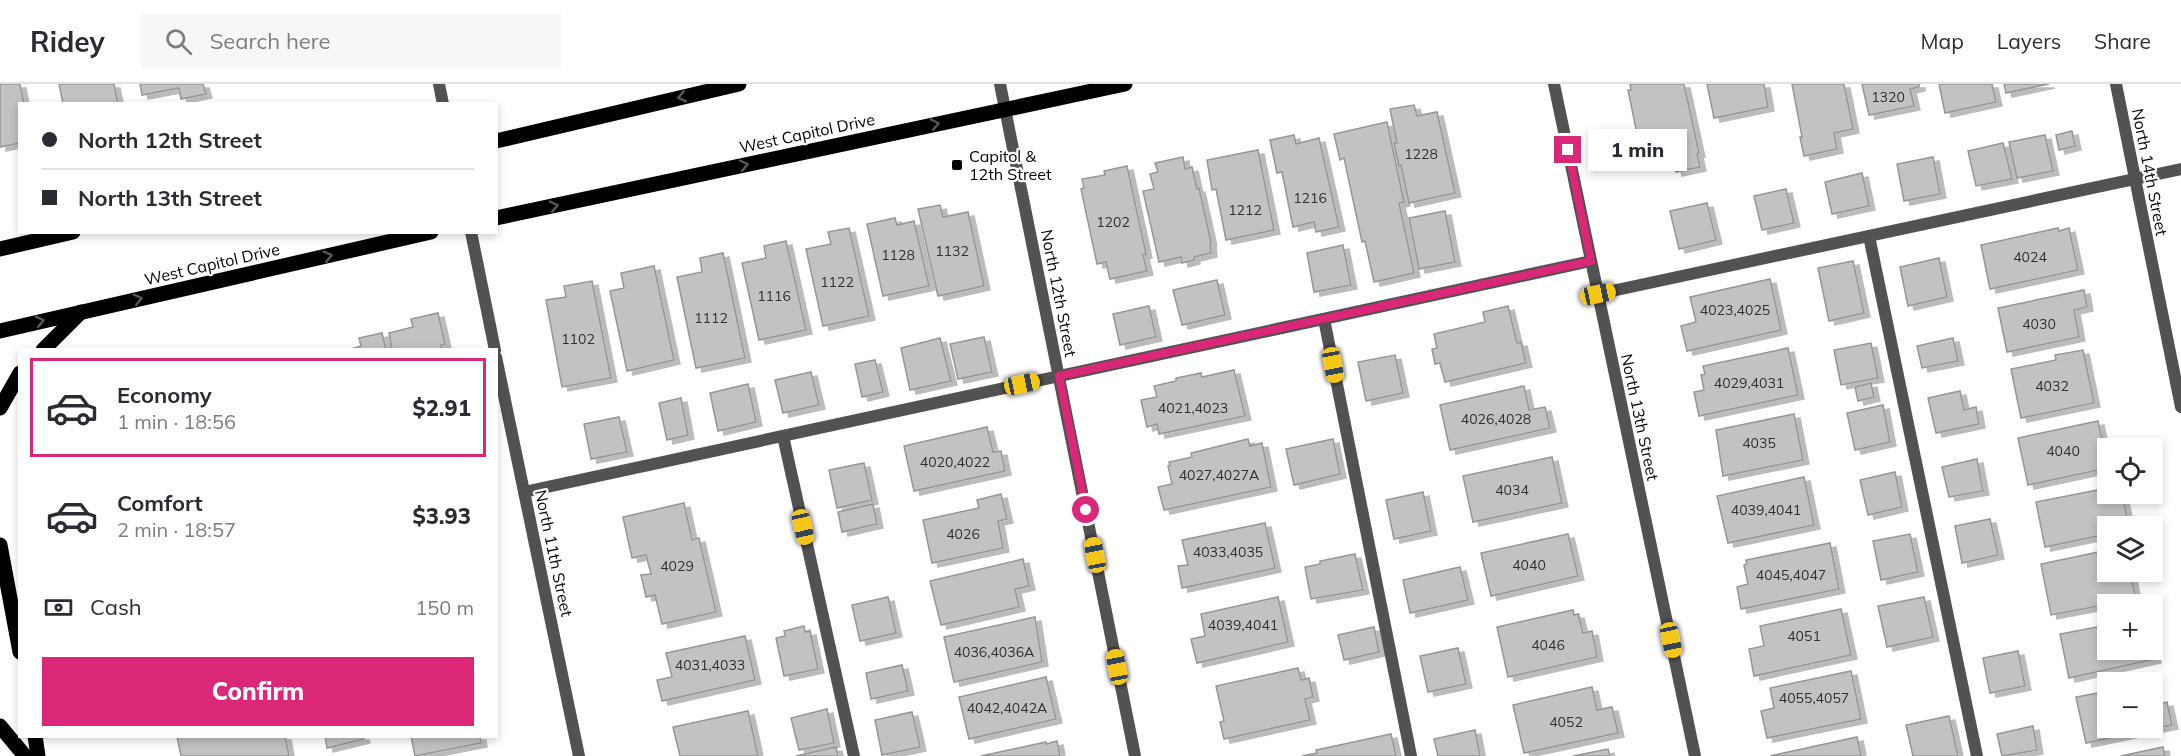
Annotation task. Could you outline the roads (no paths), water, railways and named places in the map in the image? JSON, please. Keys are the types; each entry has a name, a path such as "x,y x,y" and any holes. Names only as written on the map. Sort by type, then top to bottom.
{"main road":[{"path":"498,141 739,84"},
{"name":"West Capitol Drive","path":"498,218 1125,84"},
{"path":"0,249 64,234"},
{"name":"West Capitol Drive","path":"0,331 422,234"},
{"path":"45,348 81,312"},
{"path":"0,408 18,376"},
{"path":"0,545 18,641"},
{"path":"0,726 24,756"},
{"path":"34,738 38,756"}],"street":[{"path":"438,84 442,102"},
{"name":"North 12th Street","path":"1000,84 1135,756"},
{"name":"North 13th Street","path":"1554,84 1695,756"},
{"name":"North 14th Street","path":"2116,84 2181,407"},
{"path":"1598,294 2181,169"},
{"path":"471,234 495,348"},
{"path":"1869,236 1977,756"},
{"path":"524,492 1591,261"},
{"path":"1324,319 1411,756"},
{"name":"North 11th Street","path":"498,367 579,756"},
{"path":"783,436 854,756"}],"place":[{"name":"Capitol & 12th Street","path":"957,165"}]}
